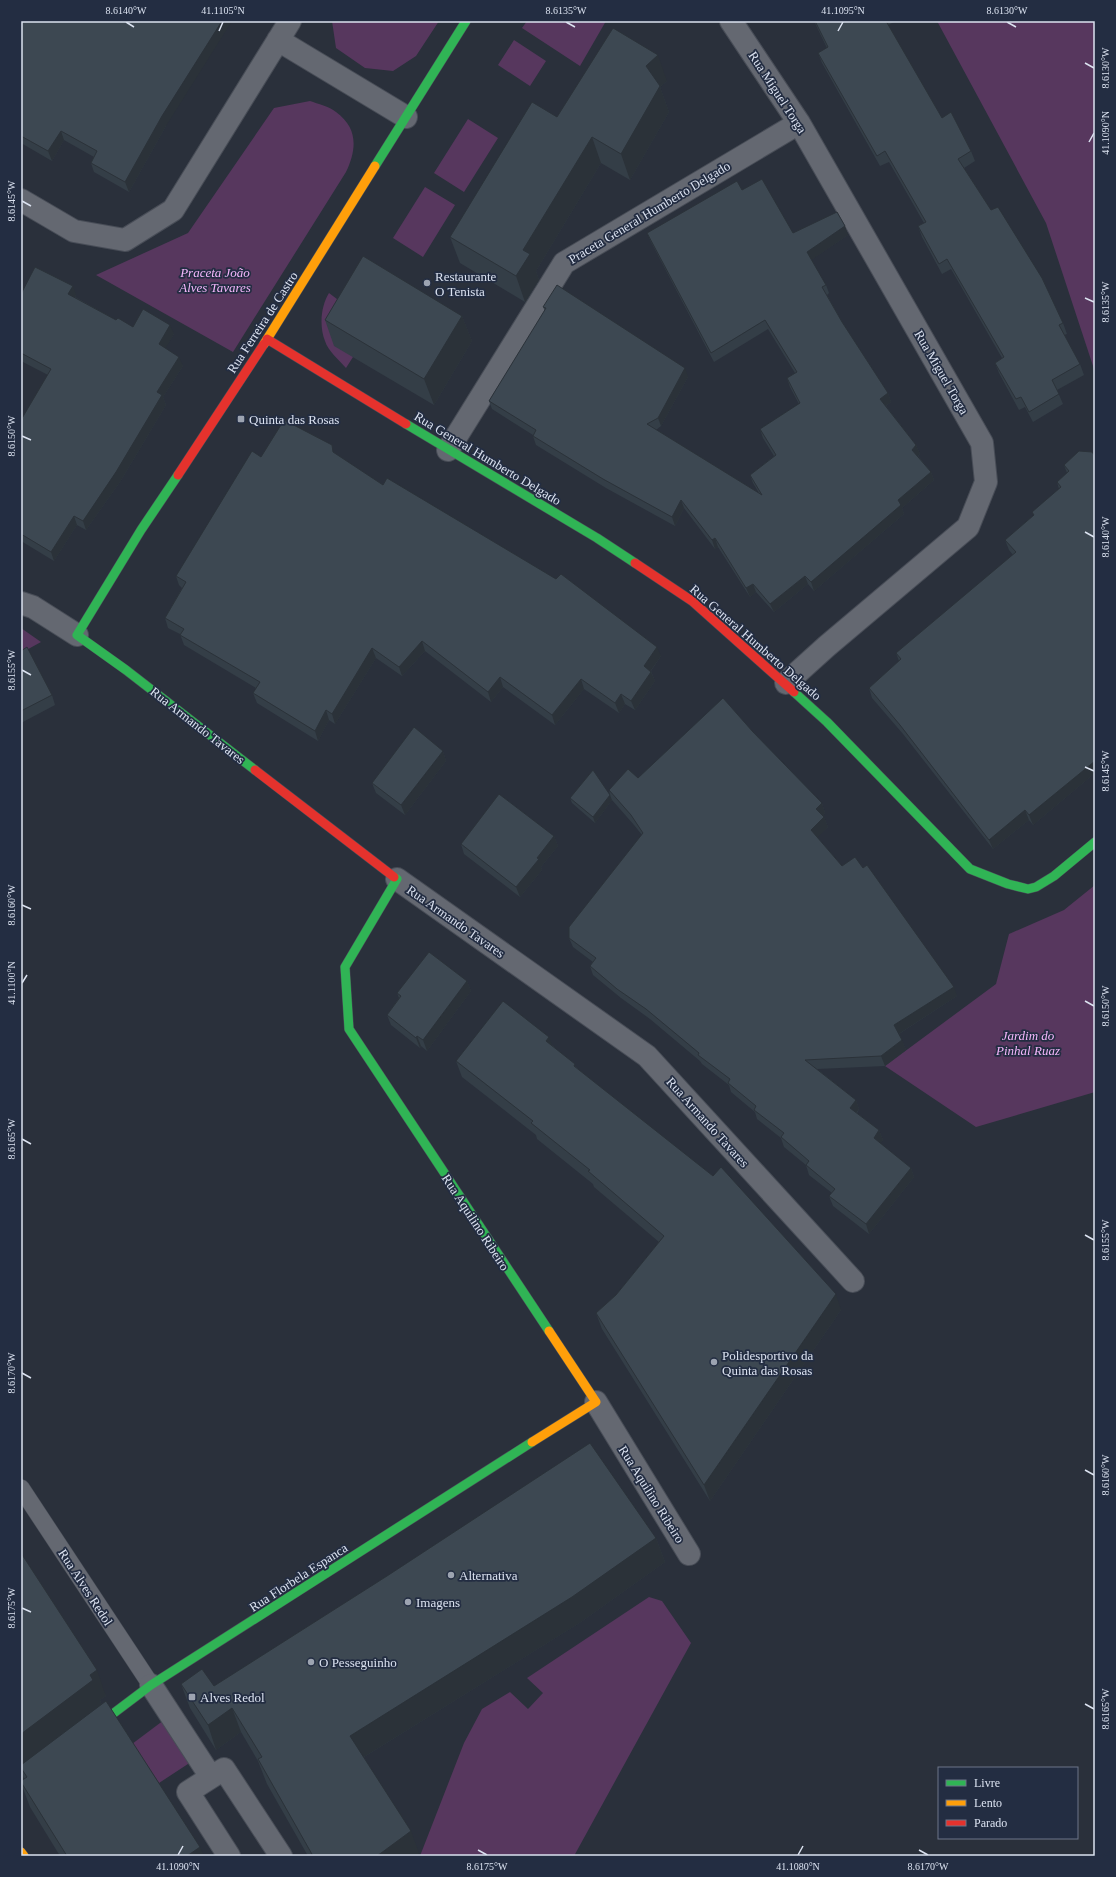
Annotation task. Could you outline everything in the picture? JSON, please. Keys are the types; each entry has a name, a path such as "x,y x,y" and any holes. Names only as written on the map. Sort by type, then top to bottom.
{"street":[{"path":"21,200 74,231 125,240 173,210 290,21"},
{"name":"Rua Ferreira de Castro","path":"77,635 142,530 267,339 466,21"},
{"name":"Rua Miguel Torga","path":"731,21 799,123 982,443 986,482 968,527 827,646 786,683"},
{"path":"278,40 406,117"},
{"name":"Praceta General Humberto Delgado","path":"448,450 564,263 799,123"},
{"name":"Rua General Humberto Delgado","path":"267,339 448,450 597,538 692,601 786,683 854,749 970,869 996,881 1027,889 1052,878 1095,842"},
{"name":"Rua Armando Tavares","path":"21,603 33,607 77,635 126,670 397,879 647,1056 853,1281"},
{"name":"Rua Aquilino Ribeiro","path":"397,879 346,967 349,1029 596,1402 689,1554"},
{"name":"Rua Florbela Espanca","path":"83,1736 151,1685 596,1402"},
{"path":"151,1685 211,1777"},
{"path":"229,1856 188,1792 224,1768 281,1856"},
{"path":"21,1852 24,1856"}],"lane":[{"name":"Rua Alves Redol","path":"21,1488 151,1685"}],"green space":[{"path":"332,21 439,21 416,56 393,71 365,68 336,48"},
{"path":"527,21 606,21 580,66 522,28"},
{"path":"937,21 1095,21 1095,372 1046,223"},
{"path":"514,40 546,61 530,86 498,65"},
{"name":"Praceta João Alves Tavares","path":"310,101 333,110 343,118 348,125 352,132 353,139 350,163 346,172 233,352 96,275 188,233 274,108"},
{"path":"468,119 498,138 464,192 434,173"},
{"path":"425,187 455,205 423,257 393,238"},
{"path":"329,293 354,312 353,357 346,368 326,345 323,335 322,316 324,304"},
{"path":"21,628 41,642 21,653"},
{"name":"Jardim do Pinhal Ruaz","path":"1095,885 1095,1092 976,1127 885,1066 996,984 1009,934 1064,910"},
{"path":"649,1597 662,1601 691,1643 574,1856 420,1856 464,1743 482,1709 510,1692 528,1709 543,1693 527,1678"},
{"path":"164,1720 191,1762 159,1783 132,1744"}],"building":[{"path":"21,21 222,21 162,116 125,182 91,163 97,151 61,131 48,151 21,136"},
{"path":"815,21 886,21 942,118 951,112 971,151 958,159 991,210 998,207 1042,278 1063,323 1059,325 1080,364 1052,380 1059,394 1029,412 1021,397 1016,399 995,363 1004,357 947,259 939,264 918,226 926,222 885,151 877,156 818,53 828,47"},
{"path":"613,28 658,55 646,66 660,86 621,154 592,137 523,250 530,254 516,276 450,237 532,102 557,117"},
{"path":"762,179 793,233 837,212 845,226 807,252 826,285 822,287 842,322 888,393 880,399 916,445 912,450 931,472 898,500 901,505 811,582 805,576 770,604 753,584 746,588 715,538 712,540 681,500 672,517 603,479 533,436 536,430 489,401 546,308 543,307 557,285 685,368 658,418 647,424 762,495 750,475 776,455 760,429 800,403 787,378 797,372 765,320 711,353 647,233 737,181 742,190"},
{"path":"363,256 462,316 424,379 325,320"},
{"path":"35,267 73,286 68,294 116,320 118,318 133,327 143,309 170,325 159,344 179,357 157,392 162,395 116,472 83,521 74,516 51,552 21,534 21,420 51,369 21,353 21,294"},
{"path":"284,420 332,445 333,452 383,485 387,478 556,579 561,574 657,647 644,666 651,672 631,701 621,694 615,703 581,679 552,715 500,677 488,692 422,641 399,667 372,648 332,714 326,710 315,731 253,693 260,682 180,635 184,629 165,618 186,582 176,576 252,451 261,457"},
{"path":"1079,451 1092,452 1095,456 1095,761 1029,815 1025,810 989,840 900,725 869,688 901,659 896,653 1016,552 1005,540 1034,515 1032,512 1061,487 1057,482 1069,471 1064,465"},
{"path":"27,647 52,695 21,711 21,651"},
{"path":"723,698 753,732 822,803 816,809 824,817 811,830 842,866 855,857 863,868 867,865 954,987 894,1025 902,1040 881,1056 805,1060 856,1100 850,1108 879,1130 874,1138 911,1168 866,1224 829,1196 835,1189 806,1165 809,1161 781,1137 784,1133 754,1110 756,1106 728,1083 730,1079 698,1055 699,1053 646,1009 617,989 590,966 596,958 569,938 569,927 643,833 631,815 609,790 628,769 638,778"},
{"path":"414,727 443,751 401,805 372,783"},
{"path":"593,770 610,795 593,817 570,798"},
{"path":"499,794 554,836 537,858 539,859 516,887 461,844"},
{"path":"429,952 467,981 423,1040 417,1036 416,1038 387,1015 401,996 397,993"},
{"path":"503,1001 549,1037 546,1041 575,1064 574,1066 713,1176 721,1167 836,1294 704,1485 596,1313 616,1295 664,1236 588,1171 590,1170 531,1123 533,1121 456,1061"},
{"path":"590,1443 656,1538 572,1597 350,1736 411,1831 377,1856 313,1856 258,1759 262,1757 232,1708 208,1725 181,1684 202,1669 214,1686 387,1576"},
{"path":"21,1553 97,1670 90,1675 93,1680 21,1734"},
{"path":"106,1701 200,1847 187,1856 67,1856 21,1782 27,1777 21,1768 21,1765"}],"traffic: fast":[{"path":"375,166 466,21"},
{"path":"406,424 597,538 635,563"},
{"path":"178,475 141,530 77,635 126,670 255,770"},
{"path":"794,692 827,722 970,869 1008,884 1028,889 1036,887 1054,876 1095,842"},
{"path":"394,877 397,879 345,967 349,1029 549,1331"},
{"path":"90,1731 151,1685 532,1442"}],"traffic: slow":[{"path":"264,344 375,166"},
{"path":"532,1442 596,1402 549,1331"},
{"path":"21,1852 24,1856"}],"traffic: jam":[{"path":"267,339 406,424"},
{"path":"178,475 264,344"},
{"path":"635,563 692,601 794,692"},
{"path":"255,770 394,877"}],"place":[{"name":"Restaurante O Tenista","path":"427,283"},
{"name":"Quinta das Rosas","path":"241,419"},
{"name":"Polidesportivo da Quinta das Rosas","path":"714,1362"},
{"name":"Alternativa","path":"451,1575"},
{"name":"Imagens","path":"408,1602"},
{"name":"O Pesseguinho","path":"311,1662"},
{"name":"Alves Redol","path":"192,1697"}]}
